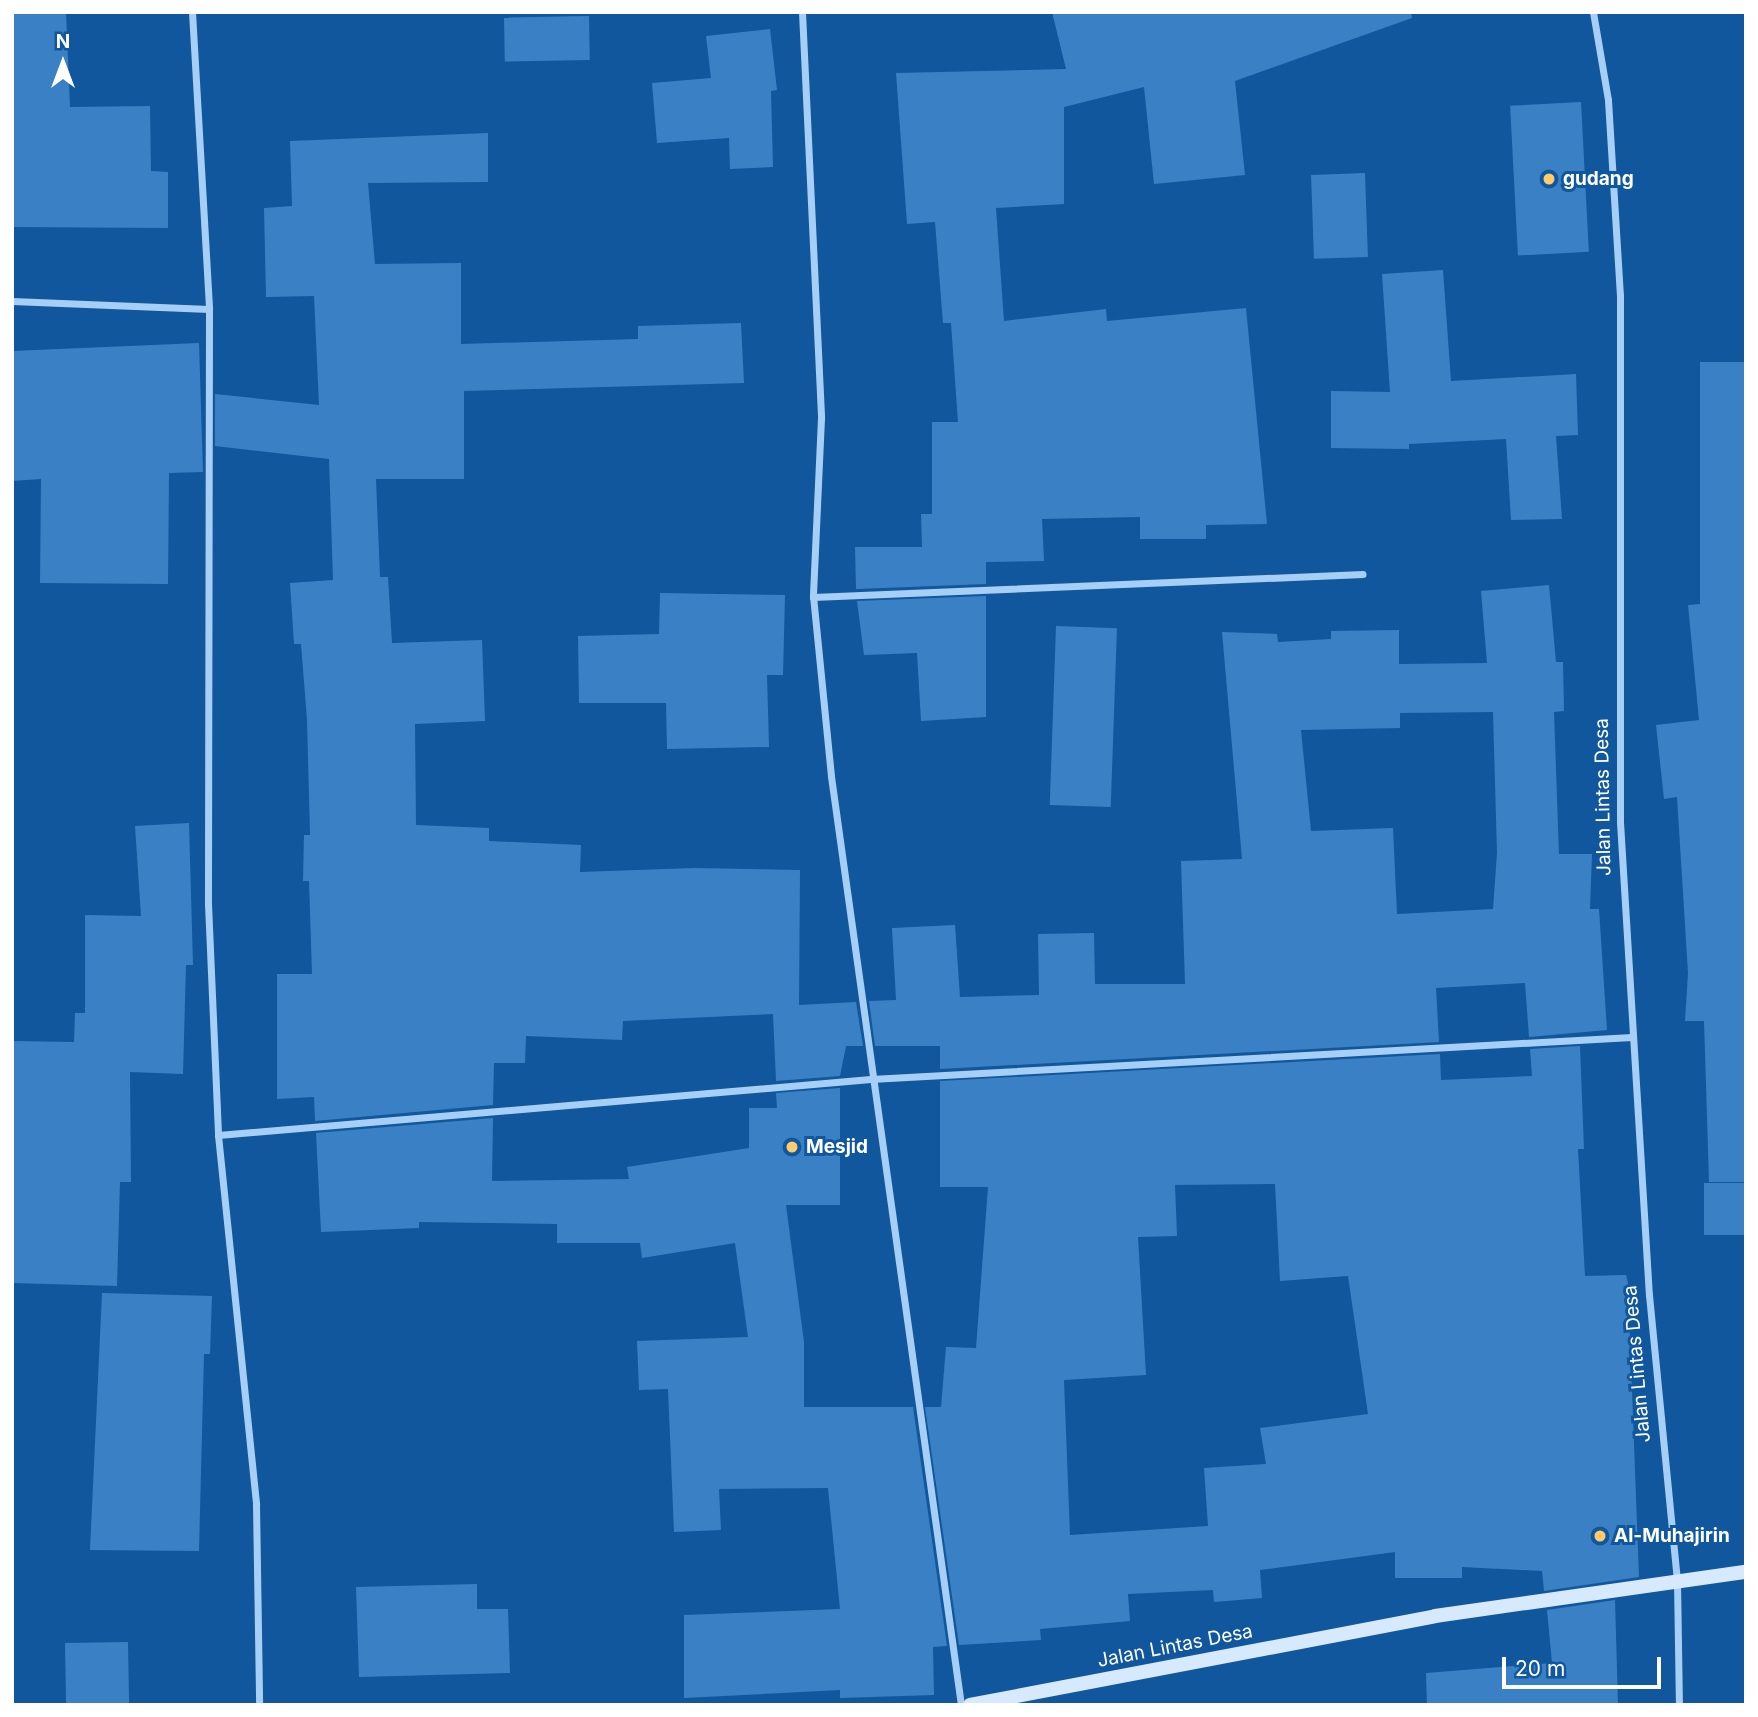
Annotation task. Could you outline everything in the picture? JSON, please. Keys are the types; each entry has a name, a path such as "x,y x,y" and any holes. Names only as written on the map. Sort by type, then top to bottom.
{"main road":[{"name":"Jalan Lintas Desa","path":"970,1705 1435,1616 1746,1572"}],"street":[{"path":"192,12 209,309 208,904 218,1135 256,1504 259,1705"},
{"path":"802,12 821,418 813,597 831,776 961,1705"},
{"name":"Jalan Lintas Desa","path":"1593,12 1608,100 1620,295 1620,822 1650,1296 1677,1581"},
{"path":"12,301 209,309"},
{"path":"813,597 1363,574"},
{"path":"218,1135 872,1079 1632,1037"},
{"path":"1677,1581 1679,1705"}],"building":[{"path":"12,12 66,12 70,107 150,106 151,171 168,172 168,228 12,227"},
{"path":"1052,12 1411,12 1412,18 1235,81 1245,175 1154,184 1144,87 1064,107 1064,204 996,208 1004,321 1106,309 1107,321 1246,308 1267,524 1206,525 1206,539 1140,539 1140,517 1042,519 1044,561 986,562 986,584 856,589 855,547 922,547 921,514 932,514 932,422 958,422 951,323 943,323 935,222 907,224 896,73 1066,69"},
{"path":"589,16 590,60 505,61 504,17"},
{"path":"770,29 777,90 771,91 773,167 730,169 729,138 657,143 652,83 711,78 706,36"},
{"name":"gudang","path":"1581,102 1589,252 1518,256 1510,106"},
{"path":"488,133 488,182 368,183 375,264 461,263 461,344 638,339 638,326 741,323 744,383 464,391 464,479 376,479 380,577 388,577 392,643 482,640 485,721 415,724 416,825 489,828 489,841 581,845 580,872 694,868 800,870 799,1005 856,1002 863,1046 846,1046 840,1076 776,1081 773,1014 623,1021 622,1040 526,1036 525,1063 494,1063 493,1105 315,1121 314,1097 277,1099 277,974 312,974 309,881 303,881 304,835 310,835 307,720 301,644 294,644 290,583 333,580 329,459 215,446 215,394 319,405 314,296 266,297 264,208 292,206 290,141"},
{"path":"1365,173 1368,257 1314,259 1311,175"},
{"path":"1443,270 1451,381 1576,374 1578,435 1556,436 1562,519 1511,520 1506,439 1409,444 1409,449 1331,448 1331,391 1390,392 1382,274"},
{"path":"199,343 203,472 169,473 168,584 40,583 41,479 12,481 12,351"},
{"path":"1700,362 1746,362 1746,1182 1709,1182 1704,1021 1685,1021 1688,973 1677,797 1664,799 1656,725 1699,720 1688,605 1700,604"},
{"path":"1549,585 1556,662 1563,662 1564,711 1554,712 1559,854 1592,854 1590,909 1599,909 1607,1030 1529,1037 1525,983 1436,988 1439,1042 940,1069 940,1046 875,1046 869,1001 896,1000 892,928 955,925 960,997 1039,995 1038,934 1094,933 1095,984 1185,984 1181,861 1242,859 1222,632 1277,634 1278,642 1331,639 1331,631 1399,630 1399,664 1487,663 1481,591","holes":["1493,712 1497,853 1493,909 1397,914 1393,828 1311,831 1301,730 1400,728 1400,713"]},
{"path":"660,593 785,595 783,675 767,675 769,747 667,749 666,703 579,703 578,636 659,634"},
{"path":"986,596 986,717 921,721 917,653 864,655 857,601"},
{"path":"1056,626 1117,628 1111,807 1050,805"},
{"path":"189,823 193,965 186,965 183,1074 130,1072 131,1182 120,1182 117,1286 12,1283 12,1041 74,1042 75,1013 85,1013 85,915 141,916 135,826"},
{"path":"1580,1046 1584,1149 1578,1149 1585,1276 1626,1275 1628,1283 1639,1577 1544,1591 1542,1571 1462,1567 1462,1578 1395,1578 1395,1552 1260,1570 1262,1598 1214,1602 1213,1590 1128,1594 1130,1621 1040,1629 1041,1640 959,1645 925,1407 941,1407 946,1347 976,1348 988,1187 940,1187 940,1081 1440,1054 1441,1080 1532,1076 1530,1049","holes":["1275,1184 1280,1281 1348,1276 1368,1414 1260,1428 1266,1464 1204,1468 1208,1526 1070,1535 1064,1380 1146,1375 1138,1237 1177,1236 1175,1185"]},
{"path":"840,1088 840,1205 786,1205 804,1342 804,1407 913,1407 947,1646 933,1647 934,1695 840,1698 840,1690 684,1698 684,1615 840,1609 828,1488 719,1489 721,1530 674,1532 668,1389 639,1390 637,1341 748,1337 735,1243 642,1258 640,1243 557,1243 557,1224 419,1222 419,1228 321,1232 316,1133 493,1118 492,1181 629,1179 627,1167 749,1148 749,1108 777,1108 776,1093"},
{"path":"1704,1183 1746,1183 1746,1235 1704,1235"},
{"path":"102,1293 212,1296 210,1354 204,1354 199,1551 90,1550"},
{"path":"477,1584 477,1609 508,1609 510,1673 359,1677 356,1587"},
{"path":"1615,1600 1618,1705 1427,1705 1426,1673 1552,1663 1547,1610"},
{"path":"128,1642 129,1705 66,1705 65,1643"}],"place":[{"name":"gudang","path":"1549,179"},
{"name":"Mesjid","path":"792,1147"},
{"name":"Al-Muhajirin","path":"1600,1536"}]}
